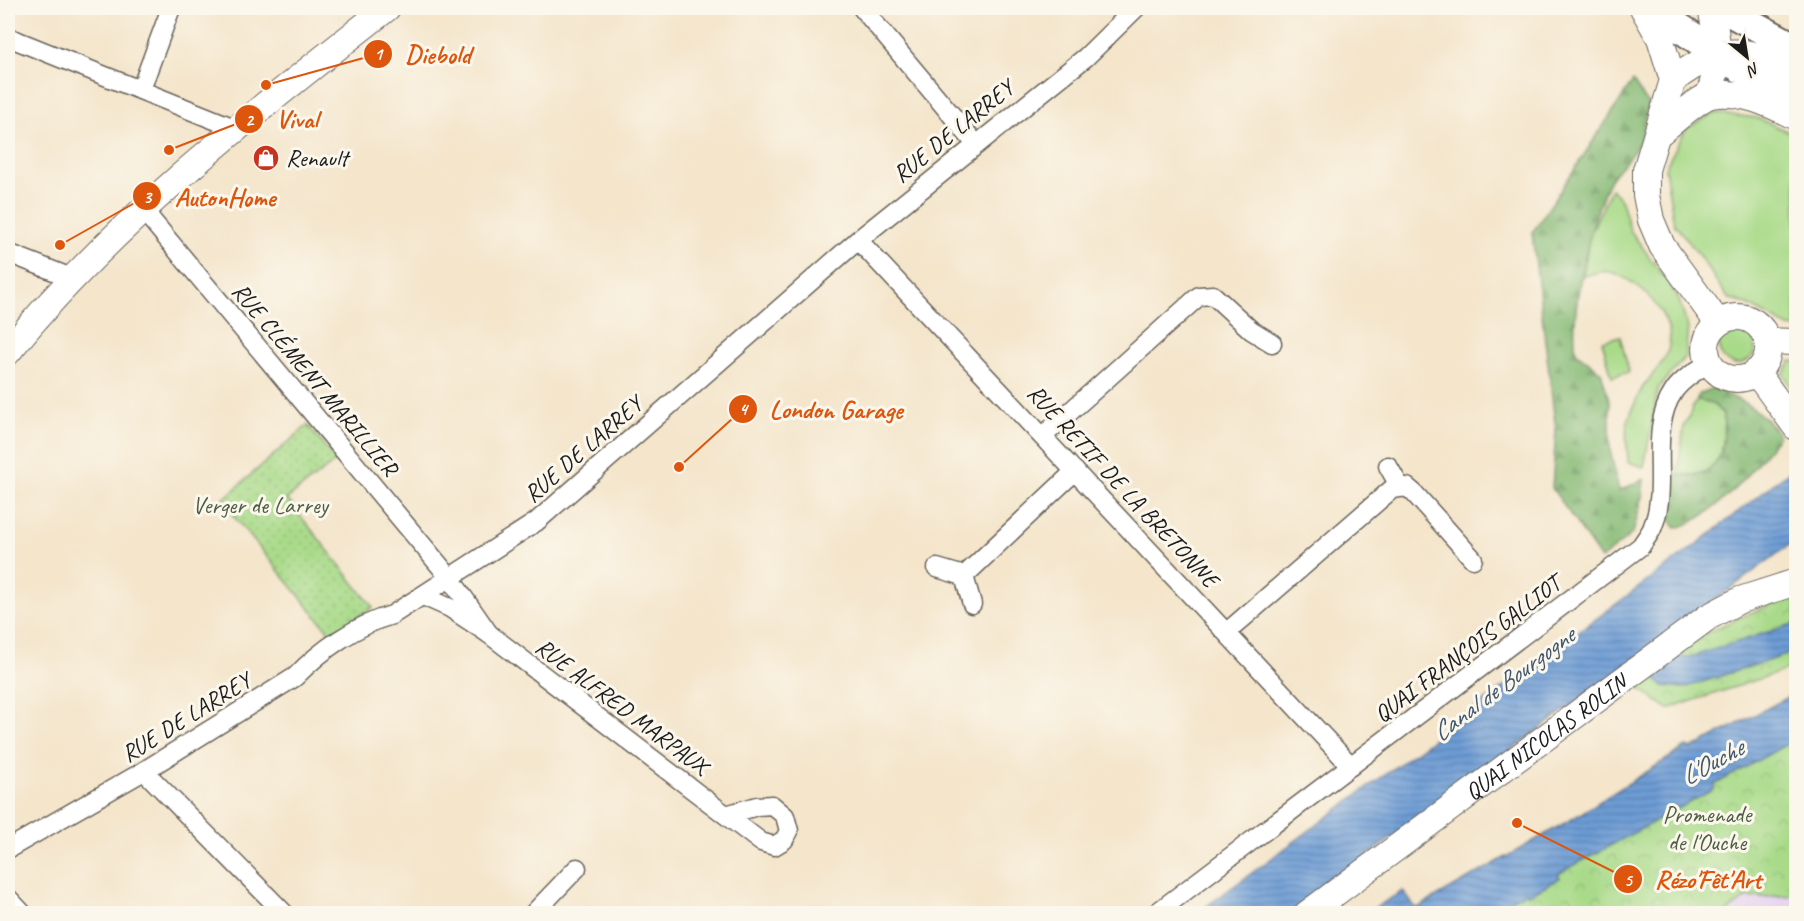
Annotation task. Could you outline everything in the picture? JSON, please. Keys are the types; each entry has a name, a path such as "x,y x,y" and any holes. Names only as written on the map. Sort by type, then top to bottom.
{"main road":[{"path":"1650,8 1719,54 1797,98"},
{"path":"1722,8 1797,48"}],"street":[{"path":"141,89 171,8"},
{"path":"862,8 975,143"},
{"name":"RUE DE LARREY","path":"8,849 144,771 295,677 314,658 372,620 392,615 536,522 858,240 975,143 1086,57 1136,8"},
{"path":"1644,8 1660,38 1672,80 1646,170 1646,195 1651,220 1662,246 1718,323"},
{"path":"1658,134 1709,95 1717,73 1719,54 1711,8"},
{"path":"8,352 74,279 144,211 237,129 382,9"},
{"path":"8,38 237,129"},
{"path":"1672,80 1698,61 1719,54 1746,51 1797,72"},
{"path":"1709,95 1730,95 1770,104 1797,117"},
{"name":"RUE CLÉMENT MARILLIER","path":"144,211 450,578"},
{"name":"RUE RETIF DE LA BRETONNE","path":"858,240 1351,766"},
{"path":"8,254 74,279"},
{"path":"1043,436 1199,296 1213,295 1251,330 1272,343"},
{"path":"1738,316 1757,324 1767,341 1765,361 1756,372 1741,378 1731,378 1721,374 1710,362 1706,350 1707,340 1718,323 1738,316"},
{"path":"1767,341 1797,342"},
{"name":"QUAI FRANÇOIS GALLIOT","path":"1155,914 1641,546 1653,526 1659,494 1659,450 1665,413 1674,390 1710,362"},
{"path":"1756,372 1797,427"},
{"path":"1388,466 1400,487"},
{"path":"964,576 1074,471"},
{"path":"1227,632 1385,493 1400,487 1407,487 1414,493 1473,559"},
{"path":"937,568 964,576"},
{"path":"964,576 972,604"},
{"name":"RUE ALFRED MARPAUX","path":"450,578 489,634"},
{"name":"QUAI NICOLAS ROLIN","path":"1306,914 1664,649 1723,608 1797,582"},
{"name":"RUE ALFRED MARPAUX","path":"423,596 450,608 489,634 726,815"},
{"path":"144,771 285,914"},
{"path":"533,914 577,868"},
{"path":"8,898 23,914"}],"shaded area":[{"path":"1796,895 1796,913 1724,914 1746,898"}],"green space":[{"path":"1633,81 1648,104 1643,130 1635,149 1607,185 1601,201 1588,244 1576,314 1576,352 1601,372 1610,403 1610,450 1619,491 1644,479 1642,499 1633,533 1601,559 1552,488 1556,431 1532,233"},
{"path":"1714,113 1757,118 1796,135 1796,328 1788,327 1746,304 1728,298 1696,251 1674,224 1665,168 1686,129"},
{"path":"1611,189 1622,201 1630,230 1678,297 1688,328 1685,357 1658,389 1644,467 1628,462 1627,426 1641,391 1667,353 1670,343 1669,333 1667,323 1656,305 1642,290 1627,279 1609,272 1597,272 1583,277 1589,237"},
{"path":"1737,328 1750,333 1755,346 1750,359 1737,364 1724,359 1719,346 1724,333"},
{"path":"1620,336 1629,372 1612,377 1602,341"},
{"path":"1791,361 1796,361 1796,394 1783,374"},
{"path":"1713,388 1741,401 1759,413 1779,436 1746,477 1720,503 1706,514 1676,528 1671,522 1669,484 1677,475 1691,475 1712,467 1722,451 1723,414 1714,405 1697,399 1699,394"},
{"path":"1697,399 1714,405 1723,414 1722,451 1712,467 1703,472 1677,475 1684,426"},
{"name":"Verger de Larrey","path":"308,425 336,461 287,499 373,607 331,634 221,501"},
{"path":"1796,596 1796,667 1668,709 1639,688 1643,674 1652,664 1669,653 1714,629"},
{"name":"Promenade de l'Ouche","path":"1796,693 1796,895 1746,898 1724,914 1366,914 1403,891 1416,909 1577,816 1686,747 1691,749"}],"water":[{"name":"Canal de Bourgogne","path":"1796,466 1796,540 1658,642 1666,657 1690,657 1796,623 1796,652 1684,688 1662,686 1636,658 1290,913 1196,914 1692,548"},
{"name":"L'Ouche","path":"1796,693 1796,739 1716,784 1713,790 1558,874 1560,878 1528,895 1526,892 1488,913 1366,913 1403,891 1416,909 1577,816 1686,747 1691,749"}],"place":[{"name":"Diebold","path":"266,85"},
{"name":"Vival","path":"169,150"},
{"name":"Renault","path":"266,158"},
{"name":"AutonHome","path":"60,245"},
{"name":"London Garage","path":"679,467"},
{"name":"Rézo'Fêt'Art","path":"1517,823"}]}
